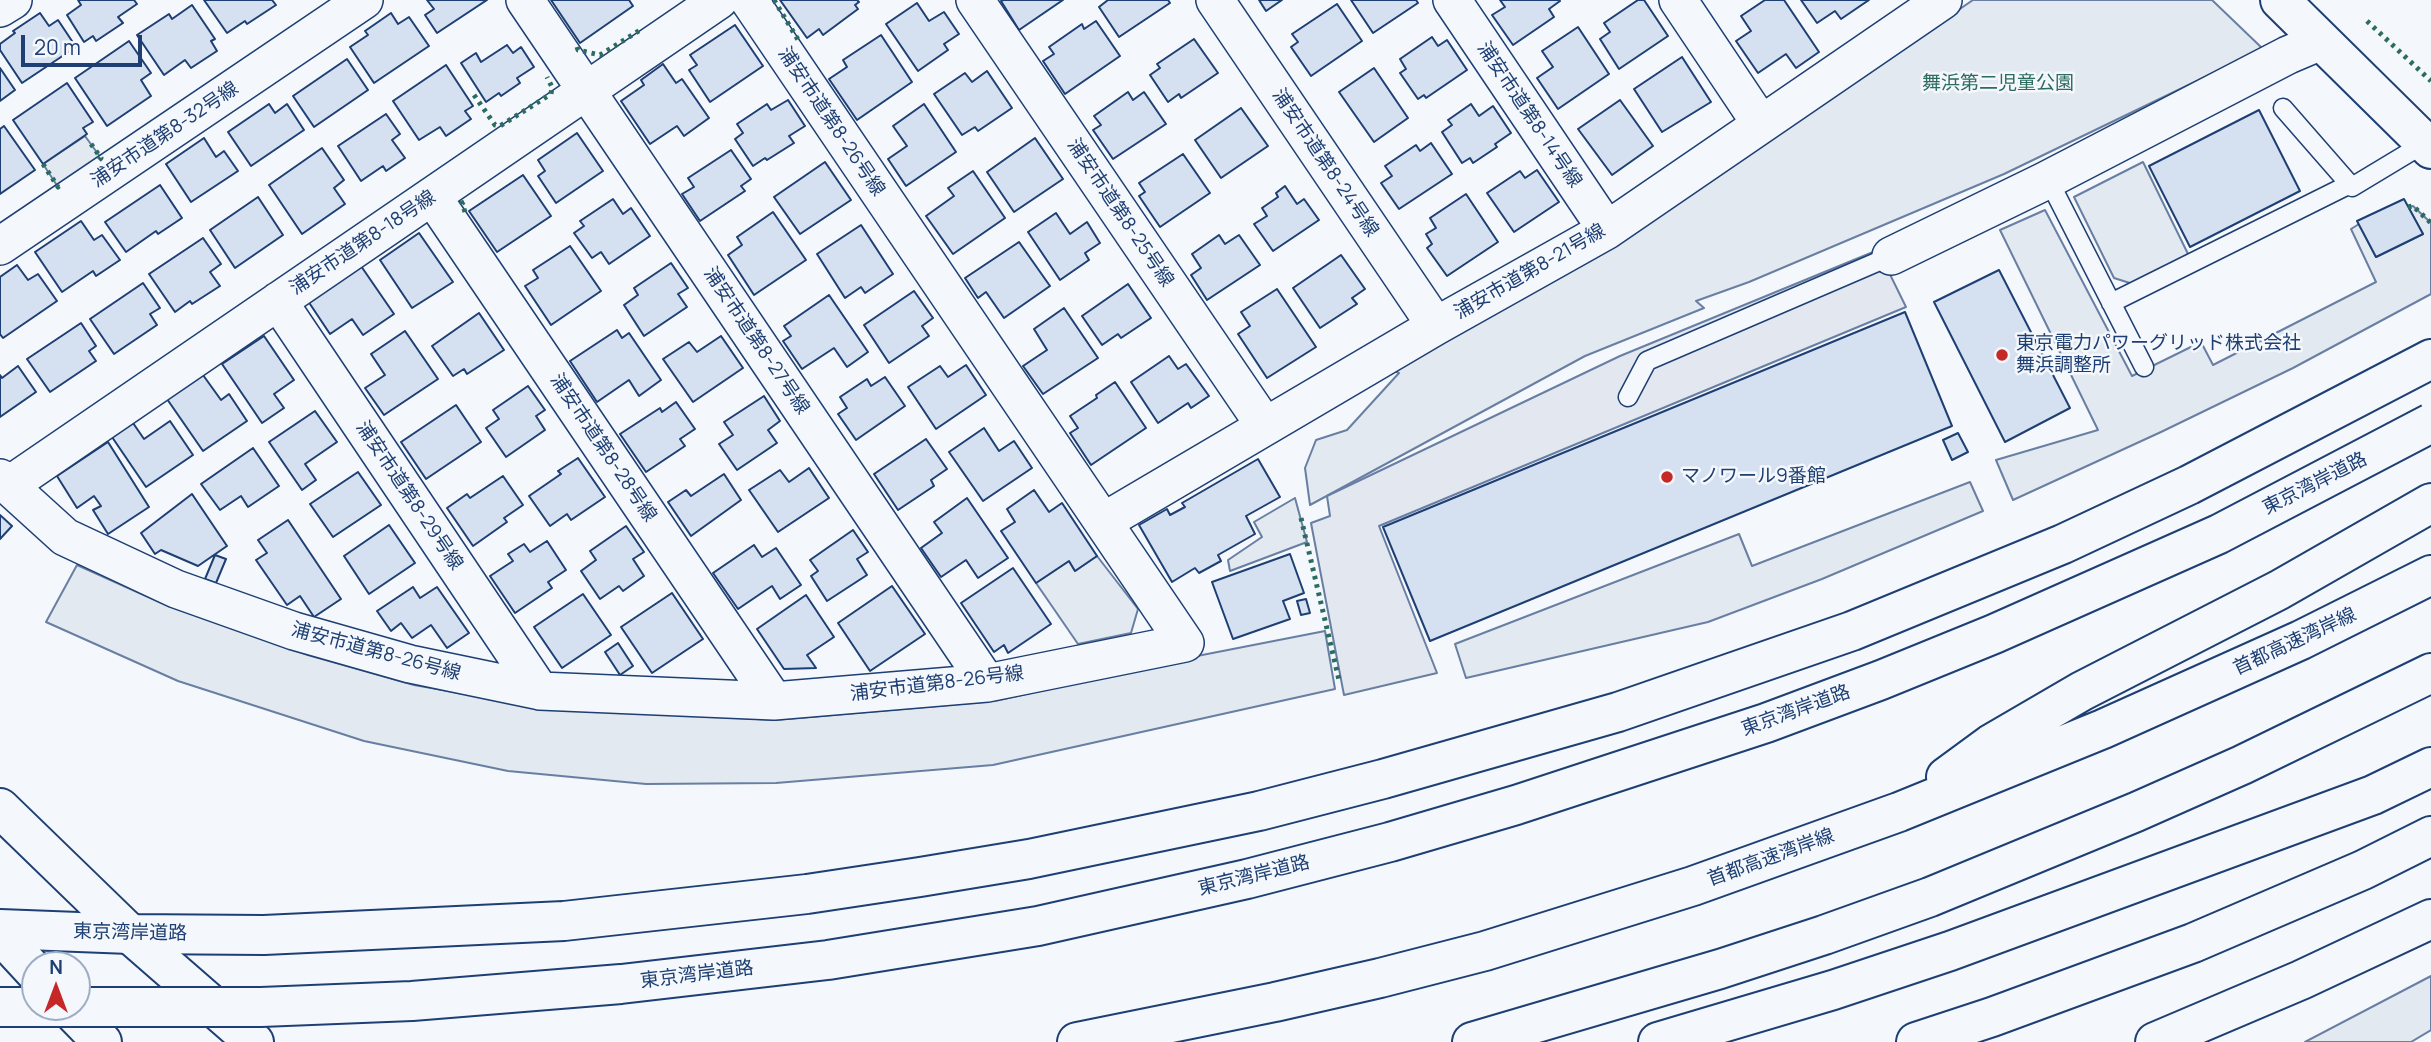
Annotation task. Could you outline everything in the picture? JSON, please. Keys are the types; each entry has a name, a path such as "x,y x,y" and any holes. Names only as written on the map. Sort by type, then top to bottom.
{"main road":[{"path":"2280,0 2428,146"},
{"name":"東京湾岸道路","path":"0,931 264,935 442,928 615,916 807,894 920,877 1139,837 1383,779 1618,712 1852,631 2063,544 2189,485 2431,359"},
{"name":"東京湾岸道路","path":"0,1007 261,1007 412,1001 621,984 828,960 1038,926 1247,879 1390,842 1516,805 1766,723 1881,680 2017,624 2219,534 2431,423"},
{"path":"1899,812 1991,744 2082,691 2279,590 2431,503"},
{"name":"首都高速湾岸線","path":"1077,1042 1275,1002 1485,951 1693,886 1899,812 2103,729 2383,601 2431,575"},
{"path":"1472,1042 1720,970 1930,897 2242,765 2431,673"},
{"path":"1658,1042 1833,990 1950,951 2374,795 2431,767"},
{"path":"0,808 130,934 254,1042"},
{"path":"1916,1042 2193,943 2362,870 2431,836"},
{"path":"2155,1042 2301,980 2431,919"},
{"path":"0,931 21,956"},
{"path":"82,1021 102,1042"}],"street":[{"path":"0,8 12,0"},
{"name":"浦安市道第8-32号線","path":"0,246 364,0"},
{"name":"浦安市道第8-27号線","path":"525,0 987,682"},
{"name":"浦安市道第8-18号線","path":"4,482 278,301 719,0"},
{"name":"浦安市道第8-26号線","path":"4,482 65,537 176,589 294,631 410,664 540,691 775,701 987,682 1185,643 748,0"},
{"name":"浦安市道第8-25号線","path":"975,0 1265,426"},
{"name":"浦安市道第8-24号線","path":"1214,0 1436,326"},
{"name":"浦安市道第8-14号線","path":"1452,0 1607,230"},
{"path":"1678,0 1761,124"},
{"name":"浦安市道第8-21号線","path":"1103,522 1436,326 1607,230 1761,124 1920,6"},
{"path":"1891,256 2048,179 2288,55 2321,41"},
{"name":"浦安市道第8-28号線","path":"432,196 775,701"},
{"name":"浦安市道第8-29号線","path":"278,301 540,691"}],"lane":[{"path":"2283,108 2352,187 2428,146"},
{"path":"2048,179 2144,367"},
{"path":"2111,303 2350,184"},
{"path":"1628,397 1647,361 1891,256"}],"green space":[{"name":"舞浜第二児童公園","path":"1973,0 2212,0 2263,49 2004,174 1749,282 1696,301 1704,308 1585,356 1310,505 1305,468 1316,440 1347,430 1399,373 1388,368 1655,218"},
{"path":"85,136 101,158 58,187 43,164"},
{"path":"2143,162 2189,256 2133,284 2114,278 2074,197"},
{"path":"2413,206 2431,223 2431,294 2293,368 2013,500 1996,460 2098,430 2000,230 2045,210 2132,376 2201,342 2213,365 2376,282 2351,229 2359,224 2376,257 2423,234 2408,207"},
{"path":"1970,482 1983,511 1822,579 1708,622 1466,678 1455,644 1739,534 1752,566"},
{"path":"1295,498 1307,542 1230,571 1228,560 1262,537 1254,522"},
{"path":"1097,556 1138,609 1131,633 1078,644 1036,583 1069,561 1075,571"},
{"path":"77,565 166,605 308,655 414,685 540,707 774,720 995,701 1192,657 1325,631 1335,689 993,765 776,783 646,784 508,771 364,741 178,681 46,622"},
{"path":"2431,976 2431,1030 2411,1042 2305,1042"}],"shaded area":[{"path":"1878,250 1906,307 1379,526 1437,673 1344,695 1311,523 1330,516 1327,496 1620,356"}],"building":[{"path":"78,0 134,0 137,4 118,17 123,23 96,41 93,36 84,42 67,15 81,5"},
{"path":"204,0 272,0 276,5 247,24 245,21 227,33"},
{"path":"427,0 487,0 437,33 425,15 434,9"},
{"path":"551,0 629,0 633,6 580,43"},
{"path":"780,0 859,2 855,5 858,9 823,35 819,29 807,38"},
{"path":"1063,0 1019,30 1001,1"},
{"path":"1108,0 1168,0 1170,3 1119,37 1099,7"},
{"path":"1259,0 1282,0 1266,11"},
{"path":"1351,0 1416,0 1418,3 1373,33"},
{"path":"1500,0 1560,1 1549,9 1554,17 1513,45 1492,15 1505,7"},
{"path":"1638,0 1644,0 1668,36 1619,69 1600,39 1610,32 1604,23"},
{"path":"1765,0 1784,0 1819,52 1796,68 1786,54 1758,73 1736,41 1751,31 1741,16"},
{"path":"1801,0 1869,0 1841,19 1835,11 1817,23"},
{"path":"917,3 929,21 944,12 959,34 944,44 948,50 918,71 886,24"},
{"path":"1337,4 1362,41 1311,76 1291,47 1298,42 1292,34"},
{"path":"192,5 215,39 211,41 217,51 191,68 185,60 164,75 137,35 169,14 172,19"},
{"path":"40,13 49,26 58,20 76,47 22,83 0,50 0,44 15,33 13,31"},
{"path":"391,13 398,24 409,17 429,46 374,83 350,47 368,35 365,31"},
{"path":"1096,21 1120,56 1065,94 1043,61 1054,54 1049,47 1082,24 1084,29"},
{"path":"735,25 763,66 710,102 689,70 697,65 690,55"},
{"path":"1578,27 1609,74 1558,109 1537,78 1553,67 1542,51"},
{"path":"881,35 912,82 857,120 829,79 847,67 843,60"},
{"path":"1432,37 1438,46 1447,40 1467,70 1426,98 1424,95 1418,99 1400,73 1406,69 1400,59"},
{"path":"1194,39 1218,73 1181,98 1179,94 1168,102 1150,75 1160,68 1157,64"},
{"path":"129,41 151,73 141,80 151,96 107,126 75,78"},
{"path":"507,45 513,53 521,47 534,67 517,78 520,83 486,102 461,63 476,53 481,62"},
{"path":"1682,57 1711,102 1662,132 1634,89"},
{"path":"347,59 368,90 314,127 293,96"},
{"path":"663,64 676,83 682,79 709,118 684,136 677,126 650,144 621,101 644,85 641,80"},
{"path":"446,65 473,106 465,111 471,119 446,136 440,127 419,140 393,101"},
{"path":"0,68 15,90 0,101"},
{"path":"1374,68 1408,118 1374,142 1339,92"},
{"path":"987,71 1012,108 978,131 975,127 962,135 934,94 965,73 972,82"},
{"path":"67,83 93,122 83,128 87,134 43,164 13,120"},
{"path":"1128,92 1133,100 1144,92 1166,124 1113,159 1093,130 1101,125 1094,116"},
{"path":"788,100 805,126 789,136 794,143 753,166 735,139 743,133 737,124 767,104 771,110"},
{"path":"1620,100 1653,146 1612,175 1578,129"},
{"path":"269,104 275,113 287,104 304,130 251,166 228,132"},
{"path":"924,104 956,152 906,186 888,159 907,146 893,126"},
{"path":"1471,104 1479,116 1493,106 1511,133 1495,144 1497,147 1473,163 1470,158 1462,163 1442,132 1452,125 1448,120"},
{"path":"1241,108 1268,146 1221,178 1195,140"},
{"path":"2259,110 2300,191 2190,247 2149,166"},
{"path":"386,114 400,134 392,140 405,158 386,171 383,166 361,181 338,146"},
{"path":"4,126 35,170 0,194 0,129"},
{"path":"577,133 603,171 556,203 538,176 545,171 538,160"},
{"path":"204,138 216,157 224,151 238,171 191,202 166,164"},
{"path":"1035,138 1063,179 1014,212 987,172"},
{"path":"1431,143 1452,174 1399,209 1381,183 1392,176 1385,166 1416,145 1420,151"},
{"path":"322,148 344,180 334,188 345,204 302,234 269,185"},
{"path":"731,150 751,179 741,186 745,191 700,221 682,194 694,187 688,178"},
{"path":"1183,154 1210,193 1160,227 1139,196 1145,192 1139,183"},
{"path":"825,162 851,200 800,234 774,197"},
{"path":"1537,170 1559,202 1514,232 1487,193 1520,171 1525,178"},
{"path":"973,171 1005,218 953,254 926,216 954,196 948,188"},
{"path":"523,175 551,216 497,252 469,211"},
{"path":"160,185 182,218 158,234 156,231 126,252 105,222"},
{"path":"1285,186 1297,204 1304,199 1319,220 1273,251 1254,224 1267,216 1262,208 1278,197 1276,193"},
{"path":"1466,194 1498,242 1447,276 1427,248 1432,244 1426,234 1436,228 1430,218"},
{"path":"258,197 283,235 235,268 210,230"},
{"path":"613,199 623,214 631,208 650,236 609,264 601,252 592,258 574,233 584,226 580,221"},
{"path":"2404,199 2423,234 2376,257 2357,221"},
{"path":"773,212 806,260 754,295 728,255 742,245 737,237"},
{"path":"1056,213 1070,234 1087,222 1100,243 1085,253 1089,260 1060,280 1028,232"},
{"path":"81,221 94,240 102,235 120,260 96,276 93,271 62,292 35,252"},
{"path":"861,225 893,274 865,293 861,287 845,298 817,254"},
{"path":"419,233 453,282 412,308 380,260"},
{"path":"1219,235 1225,244 1239,235 1260,265 1207,300 1191,275 1201,268 1192,254"},
{"path":"203,238 221,264 210,272 220,286 175,312 149,274"},
{"path":"1019,242 1050,286 1004,318 986,292 978,298 965,278"},
{"path":"570,246 601,291 551,325 525,286 538,278 533,270"},
{"path":"1341,255 1365,289 1352,298 1357,304 1320,328 1293,288"},
{"path":"671,263 688,288 678,294 687,307 644,336 624,305 638,295 634,288"},
{"path":"17,265 28,280 38,274 57,301 3,338 0,334 0,277"},
{"path":"361,266 394,314 363,335 352,319 330,334 308,301"},
{"name":"東京電力パワーグリッド株式会社 舞浜調整所","path":"1999,270 2070,408 2005,442 1934,302"},
{"path":"143,283 160,308 150,314 157,325 114,354 90,319"},
{"path":"1128,284 1151,318 1121,338 1118,334 1102,345 1082,316"},
{"path":"1277,289 1316,347 1267,378 1238,334 1250,326 1241,312"},
{"path":"914,291 933,318 922,326 929,336 889,363 864,325"},
{"path":"829,295 868,352 847,367 834,348 802,369 783,341 791,336 784,326"},
{"path":"1064,308 1098,358 1043,394 1023,366 1047,350 1034,329"},
{"name":"マノワール9番館","path":"1905,312 1952,426 1430,641 1383,527"},
{"path":"479,313 504,350 467,374 464,369 453,376 432,346"},
{"path":"81,323 96,346 89,351 96,361 50,392 27,359"},
{"path":"617,330 622,338 629,333 661,380 639,396 629,380 597,402 570,361"},
{"path":"405,331 438,379 384,415 365,388 385,375 371,354"},
{"path":"264,336 294,380 274,394 284,408 262,423 222,364"},
{"path":"721,336 743,368 693,402 663,359 689,342 697,352"},
{"path":"1169,356 1178,369 1186,364 1209,396 1191,408 1188,403 1158,423 1131,382"},
{"path":"966,365 986,395 936,429 908,387 940,366 948,377"},
{"path":"18,366 36,392 0,417 0,375 2,378"},
{"path":"203,375 221,400 229,394 247,421 203,451 167,399"},
{"path":"885,377 905,406 856,440 838,414 847,408 840,397 867,379 871,386"},
{"path":"1115,382 1146,428 1091,465 1070,433 1078,428 1070,416"},
{"path":"528,386 545,410 536,416 545,430 506,457 486,428 499,419 493,410"},
{"path":"764,396 780,421 768,430 777,443 737,470 719,444 733,435 724,422"},
{"path":"676,402 695,429 680,439 685,446 646,472 620,434 660,408 662,412"},
{"path":"456,405 481,442 426,479 401,442"},
{"path":"315,411 337,442 305,464 316,480 302,490 269,442"},
{"path":"170,421 193,455 146,487 112,437 133,423 144,439"},
{"path":"984,428 999,451 1014,441 1032,468 983,501 949,452"},
{"path":"1958,433 1968,452 1952,460 1943,440"},
{"path":"926,439 947,469 931,480 934,486 898,510 874,474"},
{"path":"108,442 149,507 108,534 93,510 101,506 94,496 77,508 57,476"},
{"path":"253,448 279,486 248,507 241,496 220,510 201,484"},
{"path":"578,458 605,497 571,520 567,514 550,526 529,496 561,474 558,471"},
{"path":"1258,459 1280,497 1246,516 1255,534 1218,555 1221,561 1199,573 1195,568 1172,582 1139,525 1167,509 1170,515 1185,507 1182,503"},
{"path":"809,468 829,498 778,532 749,490 780,470 789,482"},
{"path":"358,472 381,505 333,537 310,504"},
{"path":"724,474 741,500 691,536 668,502 686,490 691,496"},
{"path":"503,476 523,505 504,518 507,522 473,546 447,508 467,494 470,498"},
{"path":"1034,490 1049,512 1062,503 1097,556 1075,571 1069,561 1036,583 1001,531 1015,522 1007,509"},
{"path":"192,494 227,546 198,566 161,550 155,554 141,533"},
{"path":"967,498 1008,558 978,578 966,560 941,577 921,548 942,533 934,522"},
{"path":"0,515 12,526 0,539"},
{"path":"288,520 341,599 314,617 300,596 287,605 256,560 267,553 258,540"},
{"path":"389,525 415,563 369,594 344,556"},
{"path":"626,526 644,552 633,559 644,576 623,591 619,586 600,599 581,571 596,560 590,551"},
{"path":"853,530 868,552 857,559 867,575 827,601 811,576 818,571 810,560"},
{"path":"547,541 566,570 548,582 552,588 515,613 490,576 513,561 508,554 524,544 530,552"},
{"path":"754,545 762,557 776,548 801,585 780,599 772,586 738,609 713,573"},
{"path":"1290,554 1304,593 1283,601 1290,619 1233,639 1212,582"},
{"path":"215,555 226,559 216,583 205,579"},
{"path":"1013,568 1051,624 1008,653 1004,645 994,652 961,603"},
{"path":"892,586 925,634 870,671 838,623"},
{"path":"413,587 420,598 437,587 469,633 447,648 431,625 412,638 401,623 391,631 377,611"},
{"path":"672,593 703,639 652,673 621,627"},
{"path":"583,594 611,635 562,668 534,627"},
{"path":"806,595 834,637 807,655 816,668 784,669 757,629"},
{"path":"1306,599 1310,613 1301,615 1297,601"},
{"path":"618,643 633,666 620,675 605,652"}],"hedge":[{"path":"774,0 800,43"},
{"path":"2367,21 2431,81"},
{"path":"577,47 578,50 600,55 642,29"},
{"path":"474,95 495,125 500,126 551,94 552,87 547,77"},
{"path":"91,144 101,158 99,160"},
{"path":"43,164 58,187 62,184"},
{"path":"465,212 462,203 468,200"},
{"path":"2408,207 2413,206 2431,223"},
{"path":"1301,518 1339,680"}],"place":[{"name":"東京電力パワーグリッド株式会社 舞浜調整所","path":"2002,355"},
{"name":"マノワール9番館","path":"1667,477"}]}
